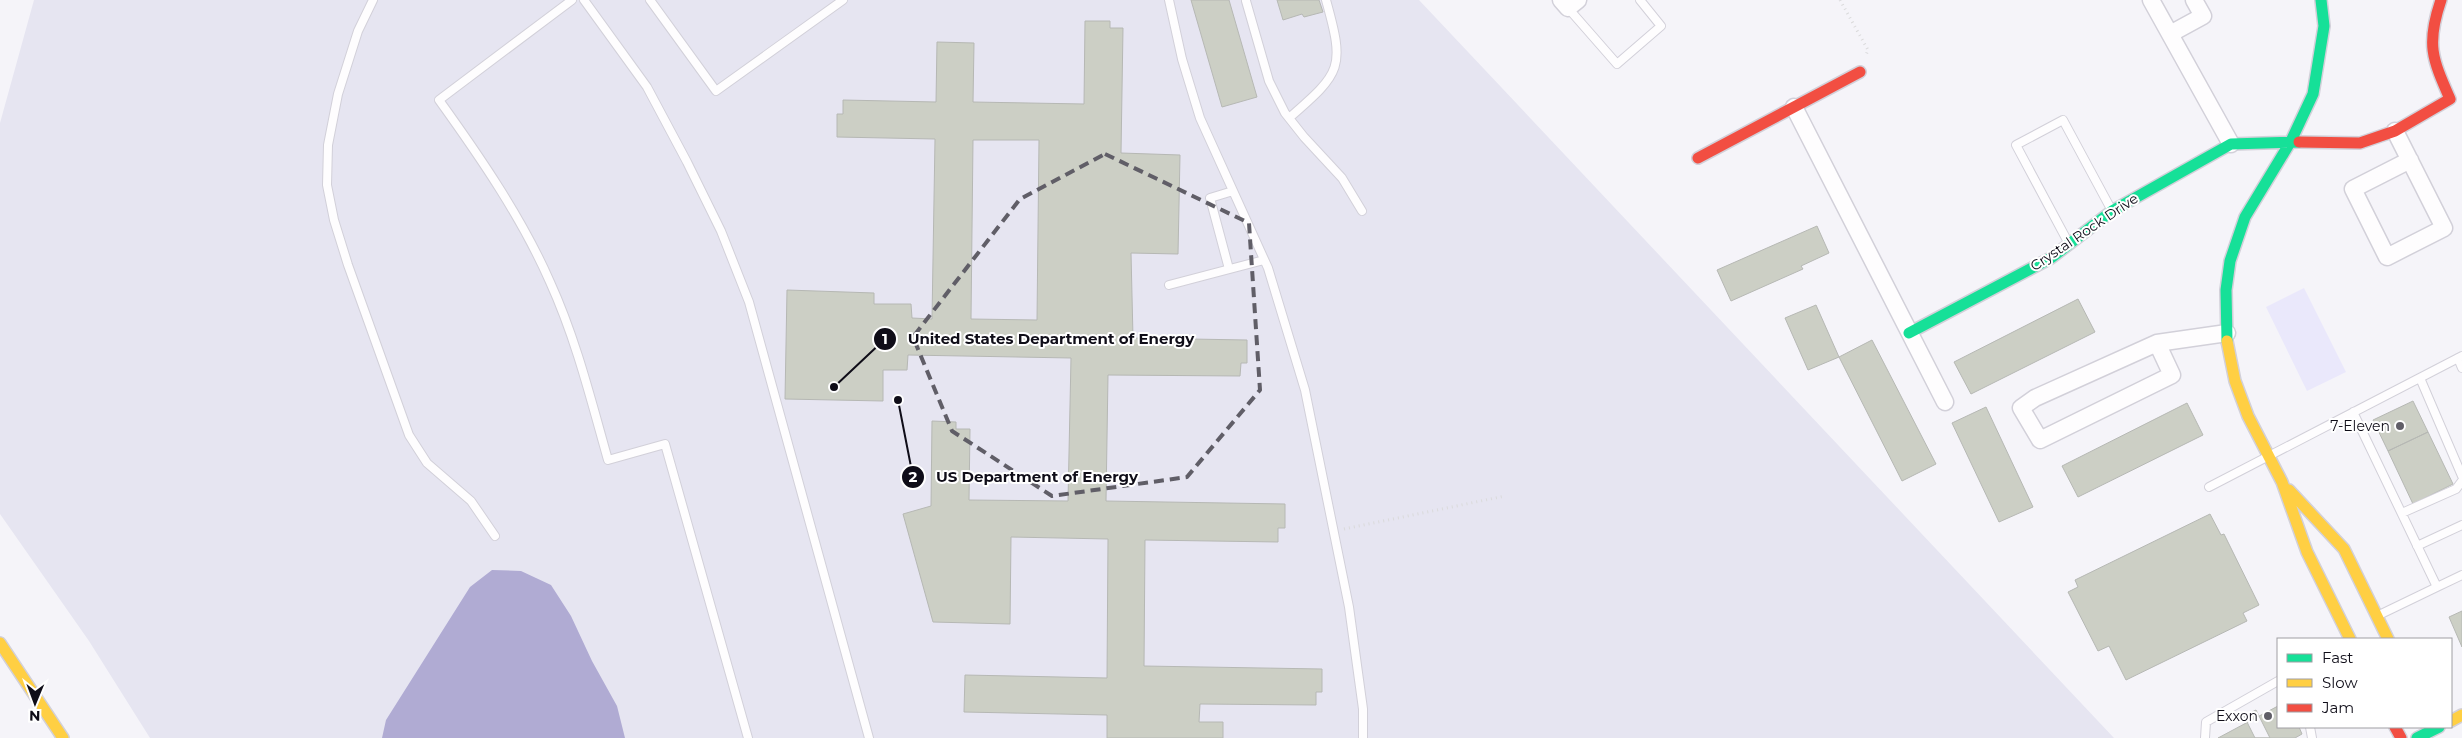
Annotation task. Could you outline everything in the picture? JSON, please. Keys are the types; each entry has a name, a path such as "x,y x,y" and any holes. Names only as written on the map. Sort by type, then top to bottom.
{"main road":[{"path":"2321,0 2324,26 2313,94 2291,141 2245,217 2230,261 2226,290 2227,332 2235,381 2248,416 2282,482 2307,552 2350,638"},
{"name":"Crystal Rock Drive","path":"1909,332 2051,258 2112,210 2231,144 2291,141 2330,144 2360,143 2395,131 2456,95 2431,56 2431,26 2441,0"},
{"path":"1698,158 1860,72"},
{"path":"2282,482 2344,550 2388,638"},
{"path":"0,644 63,738"},
{"path":"2417,738 2435,730"}],"street":[{"path":"2151,0 2231,144"},
{"path":"2170,34 2203,16 2194,0"},
{"path":"1794,107 1945,402"},
{"path":"2395,131 2410,160 2444,228 2387,257 2353,189 2410,160"},
{"path":"2157,343 2172,375 2040,440 2021,408 2035,398 2157,343 2227,332"}],"lane":[{"path":"373,0 358,31 338,94 328,145 327,185 334,220 348,265 409,435 427,463 471,501 495,536"},
{"path":"572,0 439,100 498,187 550,282 572,338 608,460 665,444 748,738"},
{"path":"584,0 647,87 688,162 721,231 749,302 869,738"},
{"path":"650,0 716,91 843,0"},
{"path":"1169,0 1182,59 1200,118 1264,260 1305,390 1335,531 1357,661 1364,738"},
{"path":"1289,118 1327,83 1335,68 1338,55 1337,39 1326,0"},
{"path":"1569,3 1617,64 1661,26 1640,0"},
{"path":"1246,2 1269,80 1289,118 1342,178 1362,211"},
{"path":"2070,244 2016,145 2063,120 2112,210"},
{"path":"1229,269 1210,198 1233,191"},
{"path":"1168,285 1264,260"},
{"path":"2209,487 2460,357 2462,368"},
{"path":"2420,378 2462,476"},
{"path":"2353,412 2437,587"},
{"path":"2402,513 2456,488 2462,480"},
{"path":"2417,546 2462,525"},
{"path":"2377,616 2462,574"},
{"path":"2205,738 2206,722 2277,682"}],"path":[{"path":"1840,0 1868,50 1860,72"},
{"path":"1335,531 1506,496"}],"highlighted area":[{"path":"1105,154 1249,223 1260,390 1187,477 1052,496 952,431 913,337 1020,199"}],"shaded area":[{"path":"34,0 1419,0 2114,738 150,738 89,641 0,514 0,123"},
{"path":"2304,288 2346,372 2307,391 2266,307"},
{"path":"492,570 521,571 551,585 571,616 592,661 617,706 625,738 382,738 386,720 470,587"}],"building":[{"path":"1191,0 1229,0 1257,97 1222,107"},
{"path":"1277,0 1319,0 1323,12 1304,17 1302,14 1283,20"},
{"path":"1085,21 1110,21 1110,28 1123,28 1121,153 1180,155 1178,254 1131,253 1133,338 1247,340 1247,363 1241,363 1240,376 1108,375 1106,501 1285,504 1285,528 1278,528 1278,542 1145,540 1144,666 1322,669 1322,692 1316,692 1316,705 1200,704 1199,722 1223,722 1223,738 1107,738 1107,715 964,712 965,675 1107,678 1108,539 1011,537 1010,624 933,622 903,514 931,506 932,421 956,422 956,429 970,429 969,500 1068,501 1071,358 908,355 907,370 883,370 883,401 785,399 787,290 874,293 874,304 911,304 912,318 932,319 935,139 837,137 837,114 843,114 843,100 936,102 937,42 974,43 973,102 1084,104","holes":["973,140 1039,140 1037,320 971,319"]},
{"path":"1817,226 1829,253 1801,266 1803,269 1731,301 1717,270"},
{"path":"2078,299 2095,332 1971,394 1954,362"},
{"path":"1816,305 1839,357 1808,370 1785,318"},
{"path":"1872,340 1936,464 1902,481 1839,357"},
{"name":"7-Eleven","path":"2413,401 2428,432 2388,451 2373,420"},
{"path":"2187,403 2203,435 2078,497 2062,466"},
{"path":"1986,407 2033,507 1999,522 1952,423"},
{"name":"7-Eleven","path":"2428,432 2453,484 2413,504 2388,451"},
{"path":"2210,514 2221,535 2224,534 2259,605 2243,613 2247,621 2126,680 2109,646 2098,651 2068,592 2078,587 2075,580"},
{"path":"2462,611 2462,647 2449,617"},
{"name":"Exxon","path":"2277,707 2277,728 2299,728 2302,734 2295,738 2218,738"},
{"path":"2256,710 2270,738 2255,738 2244,716"}],"traffic: fast":[{"path":"2227,341 2226,290 2230,261 2245,217 2291,141 2313,94 2324,26 2321,0"},
{"path":"1909,333 2051,258 2112,211 2231,144 2299,142"},
{"path":"2417,738 2437,728"}],"traffic: slow":[{"path":"2227,341 2235,381 2248,416 2282,482 2307,552 2350,638"},
{"path":"2289,490 2344,549 2388,638"},
{"path":"0,643 63,738"},
{"path":"2452,720 2462,715"}],"traffic: jam":[{"path":"2299,142 2360,143 2395,131 2450,99 2433,51 2436,15 2441,0"},
{"path":"1698,158 1860,72"},
{"path":"2396,728 2401,738"}],"place":[{"name":"United States Department of Energy","path":"834,387"},
{"name":"US Department of Energy","path":"898,400"},
{"name":"7-Eleven","path":"2400,426"},
{"name":"Exxon","path":"2268,716"}]}
